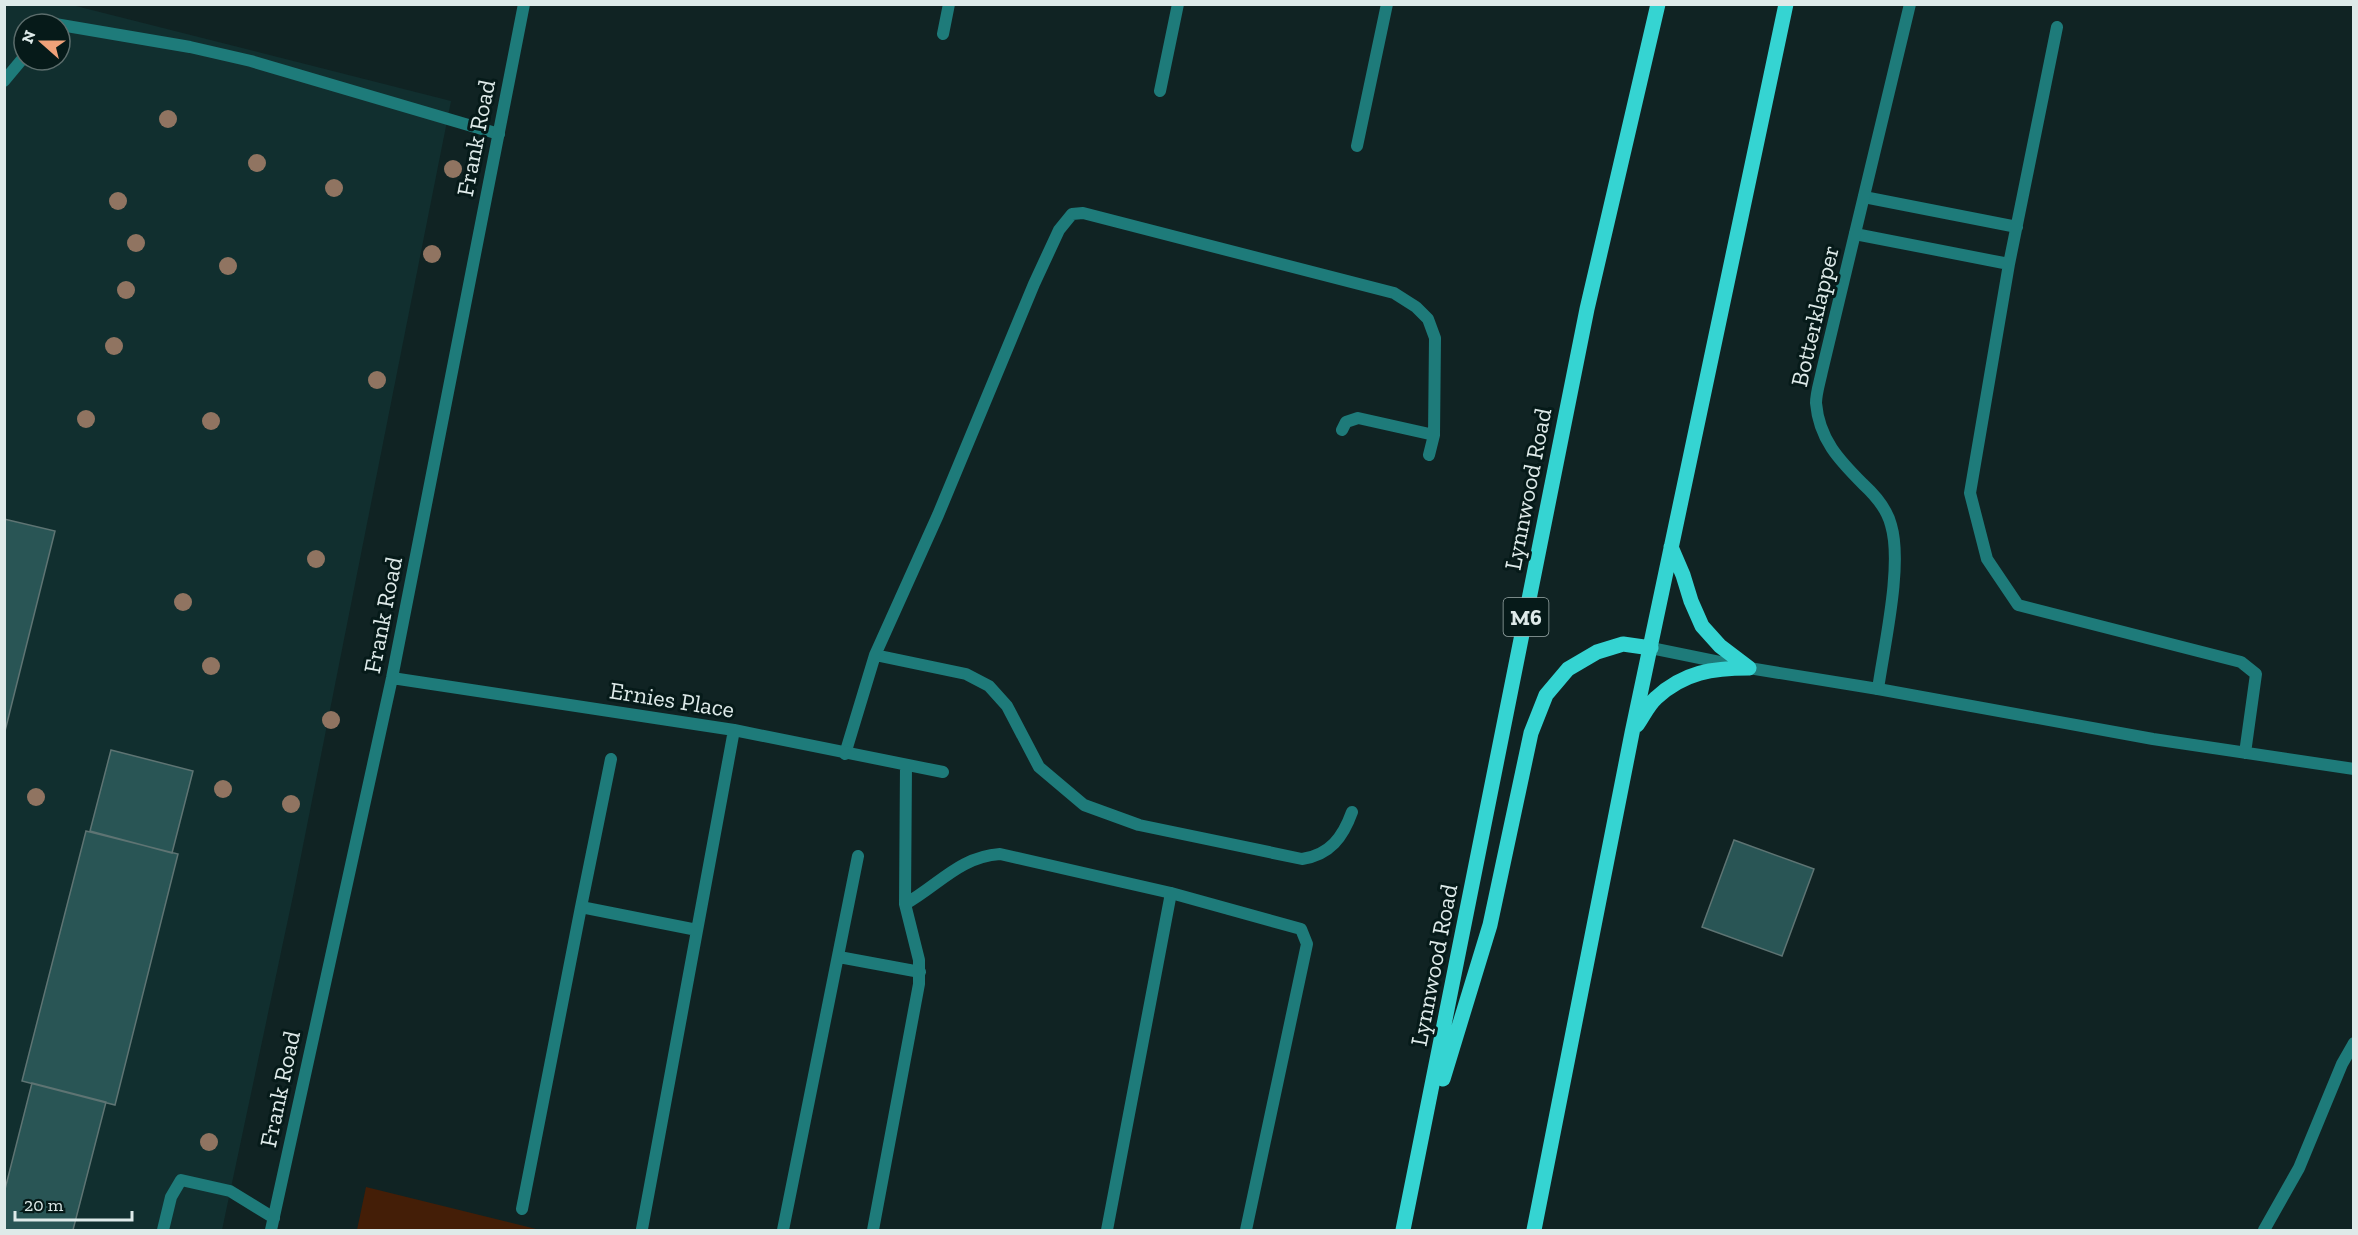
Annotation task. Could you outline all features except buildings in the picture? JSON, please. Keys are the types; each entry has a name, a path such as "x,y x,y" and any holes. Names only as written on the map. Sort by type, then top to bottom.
{"main road":[{"name":"Lynnwood Road","path":"1403,1230 1587,309 1658,4"},
{"path":"1534,1230 1632,733 1786,4"},
{"path":"1671,547 1683,575 1690,601 1702,626 1720,646 1749,668"},
{"path":"1418,1160 1490,925 1531,733 1546,695 1568,669 1596,652 1623,644 1651,648"},
{"path":"1632,733 1654,699 1674,685 1694,674 1717,668 1749,668"}],"street":[{"name":"Frank Road","path":"272,1224 392,678 524,4"},
{"path":"943,34 949,4"},
{"path":"1160,91 1178,4"},
{"path":"1357,146 1387,4"},
{"name":"Botterklapper","path":"1878,689 1892,591 1894,556 1892,525 1882,506 1832,453 1822,434 1816,402 1910,4"},
{"path":"72,27 190,46 251,61 499,134"},
{"path":"2057,27 2009,264 1970,493 1987,559 2018,605 2241,662 2256,674 2245,753"},
{"path":"1864,197 2017,227"},
{"path":"845,754 875,655 938,515 1034,284 1059,230 1072,214 1083,213 1394,293 1416,307 1428,319 1435,338 1434,435 1429,455"},
{"path":"1855,234 2009,264"},
{"path":"1342,430 1346,422 1359,418 1434,435"},
{"path":"1651,648 1749,668 2153,739 2354,769"},
{"path":"875,655 932,665 966,674 989,686 1007,706 1039,767 1062,789 1084,805 1139,825 1302,859 1313,858 1336,844 1346,829 1352,812"},
{"name":"Ernies Place","path":"392,678 734,730 943,772"},
{"path":"642,1229 734,730"},
{"path":"522,1209 611,759"},
{"path":"873,1230 920,972 905,904 906,765"},
{"path":"905,904 927,891 962,864 982,856 1000,854 1171,893 1301,929 1307,944 1246,1230"},
{"path":"783,1230 858,856"},
{"path":"1107,1230 1171,893"},
{"path":"581,907 697,930"},
{"path":"839,957 920,972"},
{"path":"2265,1230 2299,1168 2342,1064 2354,1043"},
{"path":"163,1230 171,1197 181,1180 230,1191 272,1224"}],"shaded area":[{"path":"5,5 72,5 451,101 294,891 222,1230 5,1230"},
{"path":"366,1187 540,1230 357,1230"}]}
